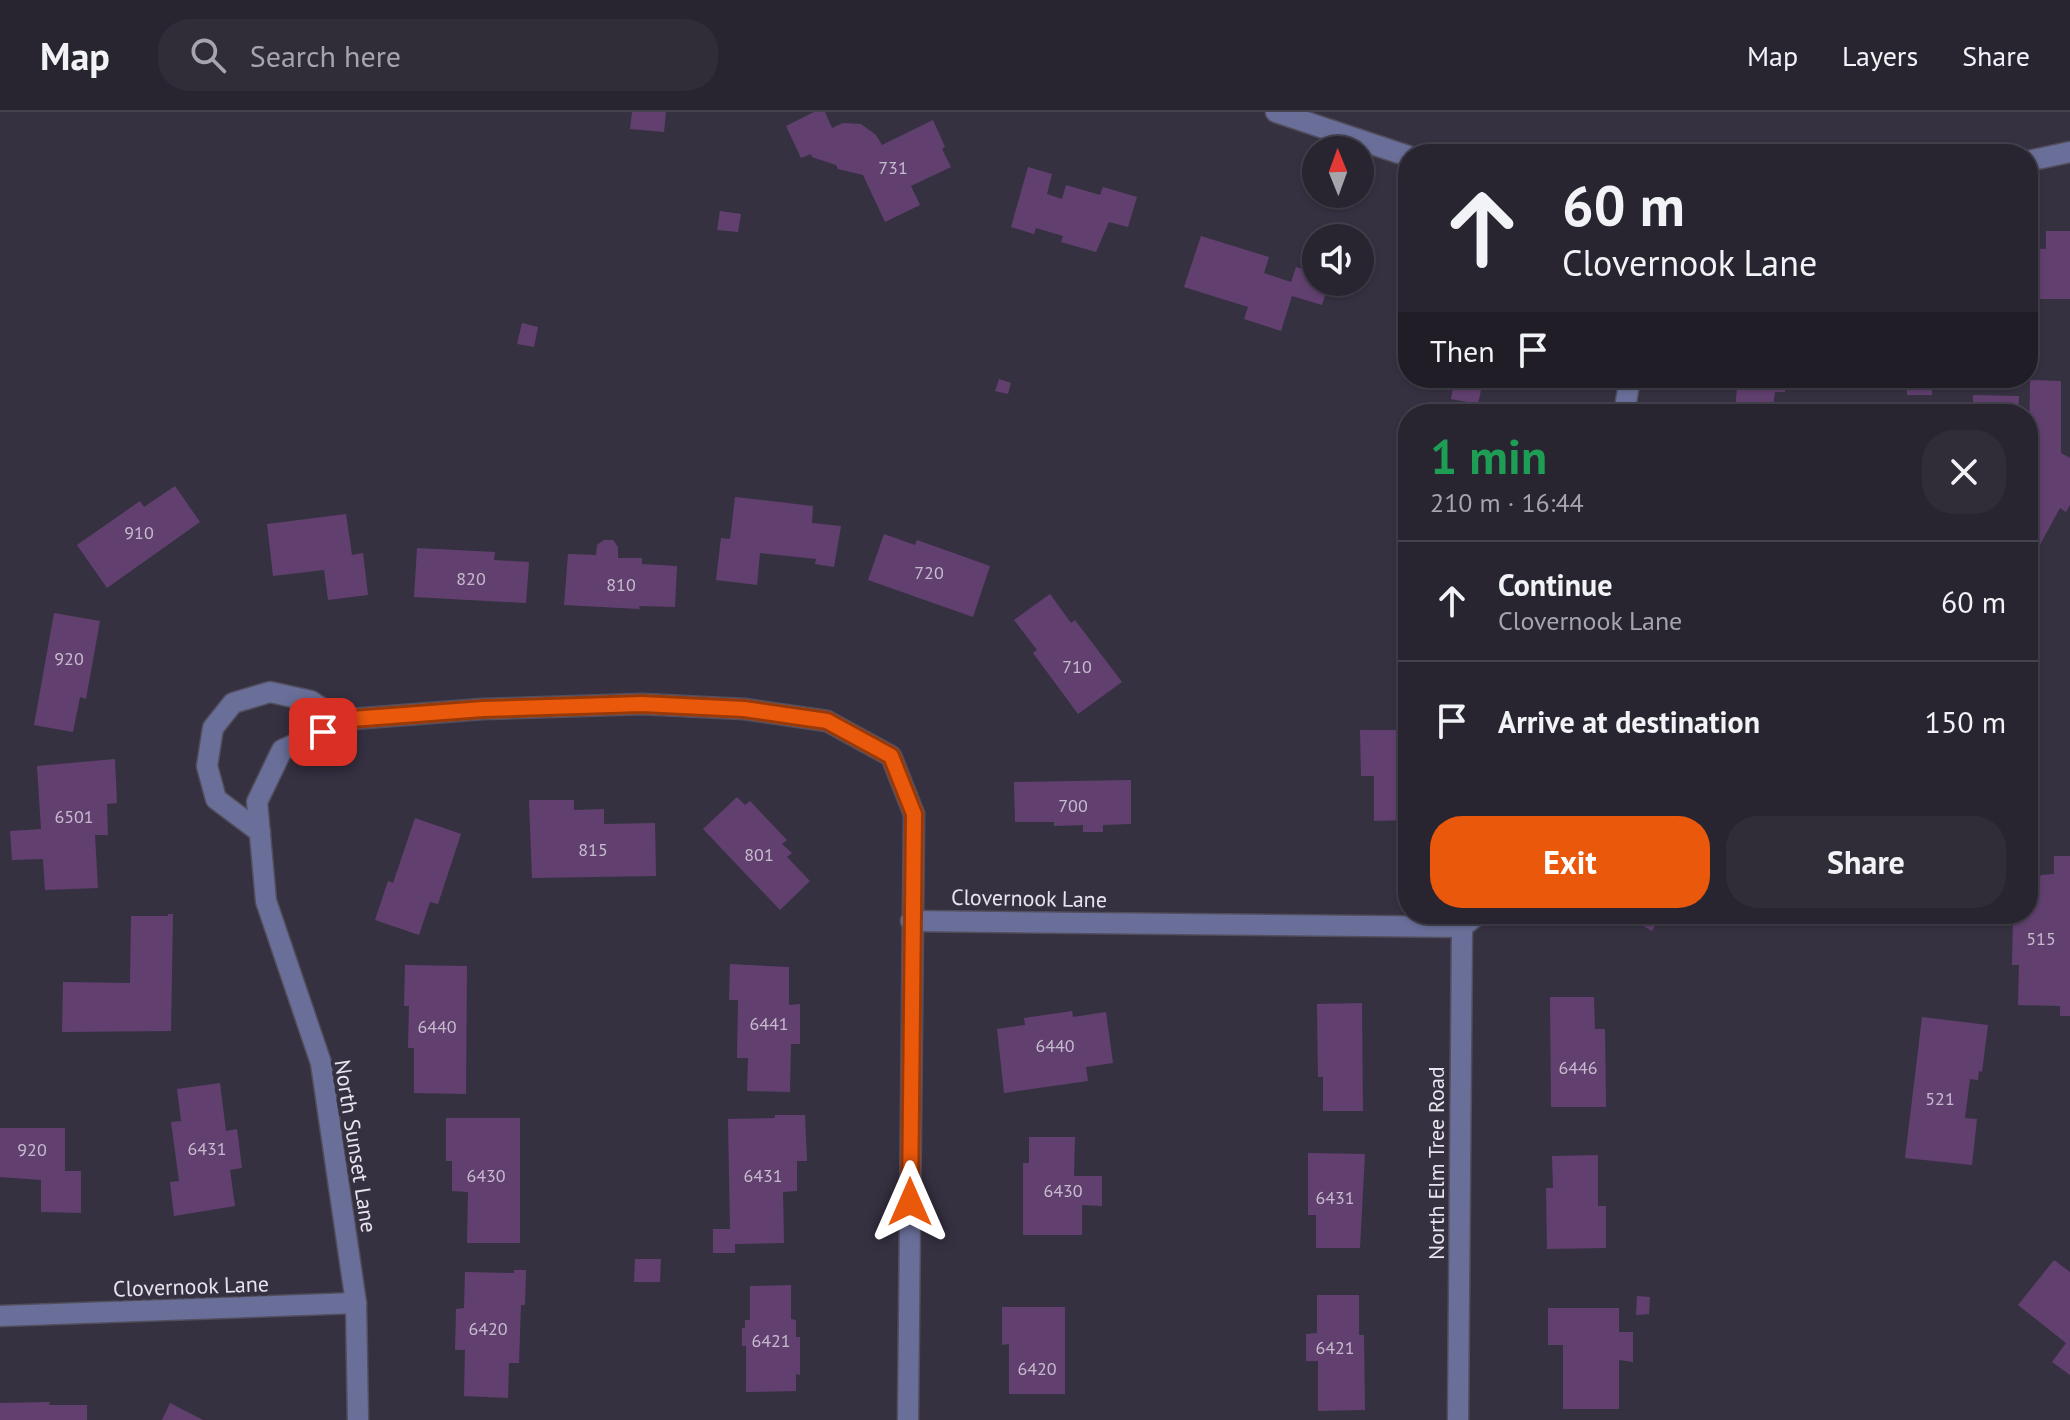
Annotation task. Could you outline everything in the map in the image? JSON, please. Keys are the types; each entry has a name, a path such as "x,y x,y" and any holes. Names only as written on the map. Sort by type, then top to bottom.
{"street":[{"path":"1276,112 1298,115 1398,152"},
{"path":"2038,159 2070,152"},
{"path":"260,832 216,799 207,766 213,728 233,703 270,692 311,701 343,722 483,709 642,704 744,709 827,721 891,756 914,814 908,1420"},
{"name":"North Sunset Lane","path":"343,722 282,750 257,802 266,901 321,1063 356,1303 358,1420"},
{"name":"Clovernook Lane","path":"911,921 1398,920"},
{"name":"North Elm Tree Road","path":"1458,1420 1470,924"},
{"name":"Clovernook Lane","path":"0,1316 356,1303"}],"building":[{"path":"632,112 666,112 664,132 630,129"},
{"path":"814,112 825,112 832,128 843,123 861,124 876,135 882,145 933,120 951,167 911,186 920,205 885,222 863,175 838,169 836,165 811,154 801,158 786,126"},
{"path":"1028,167 1052,174 1047,194 1062,199 1066,185 1100,195 1103,187 1137,197 1128,227 1109,222 1096,252 1061,242 1063,236 1036,228 1034,234 1011,227"},
{"path":"720,211 741,214 738,232 717,230"},
{"path":"2046,231 2070,231 2070,299 2038,299 2038,249 2046,249"},
{"path":"1201,236 1269,257 1264,273 1291,282 1296,267 1302,269 1302,296 1325,296 1322,305 1292,296 1281,331 1244,319 1248,307 1184,287"},
{"path":"522,323 538,327 534,347 517,344"},
{"path":"999,379 1011,383 1008,394 995,391"},
{"path":"2038,380 2061,381 2061,453 2070,458 2070,505 2066,512 2060,508 2038,548 2038,404 2030,404 2030,388 2038,388"},
{"path":"1453,388 1481,388 1478,404 1451,399"},
{"path":"1737,388 1785,388 1785,392 1775,392 1773,404 1736,404"},
{"path":"1907,388 1932,388 1932,395 1907,395"},
{"path":"1973,395 2019,396 2019,404 1973,404"},
{"path":"175,486 200,522 107,588 77,545 140,501 144,507"},
{"path":"735,497 813,506 812,523 841,526 834,567 815,564 816,559 760,553 757,585 716,580 721,538 730,539"},
{"path":"346,514 352,555 363,553 368,595 328,600 324,570 273,576 267,524"},
{"path":"884,534 915,545 917,540 990,566 973,617 868,580"},
{"path":"604,540 613,540 618,547 618,558 642,558 642,564 677,566 675,607 639,606 640,609 564,605 568,554 596,555 597,545"},
{"path":"417,548 495,552 494,560 529,562 526,603 414,597"},
{"path":"1050,594 1071,623 1075,620 1122,682 1078,714 1033,653 1037,650 1014,620"},
{"path":"54,613 100,621 86,699 80,697 73,732 34,725"},
{"path":"1360,730 1398,730 1398,820 1374,821 1374,776 1361,776"},
{"path":"115,759 117,803 107,804 108,835 95,835 98,888 45,890 43,859 12,860 10,831 41,829 37,766"},
{"path":"1131,780 1131,824 1103,825 1103,832 1083,832 1083,825 1015,822 1014,782"},
{"path":"737,797 745,805 750,801 787,840 782,844 792,853 787,857 810,881 780,910 703,829"},
{"path":"529,800 574,800 574,810 604,809 604,824 655,823 656,876 532,878"},
{"path":"415,818 461,834 438,904 430,902 419,935 375,920 388,881 393,883"},
{"path":"2054,856 2070,856 2070,1016 2060,1016 2060,1006 2018,1005 2019,965 2012,965 2013,924 2038,924 2038,877 2054,874"},
{"path":"173,914 171,1031 62,1032 63,982 130,983 131,916"},
{"path":"1640,924 1656,924 1652,931"},
{"path":"730,964 789,967 789,1005 800,1004 800,1044 791,1044 790,1092 747,1091 748,1058 737,1058 738,1000 729,1000"},
{"path":"405,965 467,966 466,1094 414,1093 414,1048 408,1048 409,1006 404,1006"},
{"path":"1550,997 1594,997 1595,1029 1605,1029 1606,1107 1551,1107"},
{"path":"1362,1003 1363,1111 1323,1111 1323,1077 1318,1077 1317,1004"},
{"path":"1072,1011 1073,1017 1106,1012 1113,1063 1086,1067 1088,1081 1004,1093 997,1029 1025,1025 1024,1018"},
{"path":"1922,1017 1988,1025 1982,1072 1979,1071 1978,1080 1970,1079 1965,1118 1977,1119 1972,1165 1905,1158"},
{"path":"220,1083 226,1131 237,1129 242,1168 230,1170 235,1206 174,1216 170,1182 179,1181 171,1122 181,1121 177,1089"},
{"path":"775,1115 805,1115 807,1161 797,1161 797,1191 783,1192 784,1243 735,1244 735,1253 713,1253 713,1229 730,1229 728,1119 775,1118"},
{"path":"446,1118 520,1118 520,1243 467,1243 468,1192 452,1191 452,1161 446,1161"},
{"path":"0,1128 65,1128 65,1171 81,1171 81,1213 41,1212 41,1180 0,1177"},
{"path":"1029,1137 1075,1137 1074,1176 1102,1176 1102,1206 1082,1205 1082,1235 1023,1235 1023,1163 1029,1163"},
{"path":"1308,1153 1365,1154 1360,1248 1316,1248 1316,1215 1308,1215"},
{"path":"1598,1155 1598,1206 1606,1206 1606,1248 1547,1249 1546,1188 1553,1188 1552,1156"},
{"path":"635,1259 661,1259 660,1282 634,1282"},
{"path":"2054,1260 2070,1272 2070,1375 2052,1362 2066,1343 2018,1305"},
{"path":"514,1270 526,1270 525,1305 521,1305 519,1363 509,1363 508,1398 464,1396 465,1350 455,1350 456,1309 464,1308 465,1272 514,1273"},
{"path":"791,1285 791,1319 796,1320 796,1337 800,1337 800,1375 796,1374 796,1391 746,1392 746,1346 742,1346 742,1328 745,1328 745,1320 750,1320 750,1286"},
{"path":"1317,1295 1359,1295 1359,1335 1364,1335 1365,1410 1318,1411 1318,1361 1306,1361 1306,1334 1317,1333"},
{"path":"1637,1296 1650,1297 1649,1314 1636,1315"},
{"path":"1002,1307 1065,1307 1065,1394 1009,1394 1009,1344 1002,1345"},
{"path":"1548,1308 1619,1308 1619,1332 1633,1332 1633,1362 1619,1360 1619,1409 1563,1409 1563,1345 1548,1345"},
{"path":"50,1402 49,1405 87,1405 87,1420 0,1420 0,1403"},
{"path":"170,1403 203,1420 162,1420"}],"route":[{"path":"323,732 352,719 483,709 642,704 744,709 827,721 891,756 914,814 910,1202"}]}
